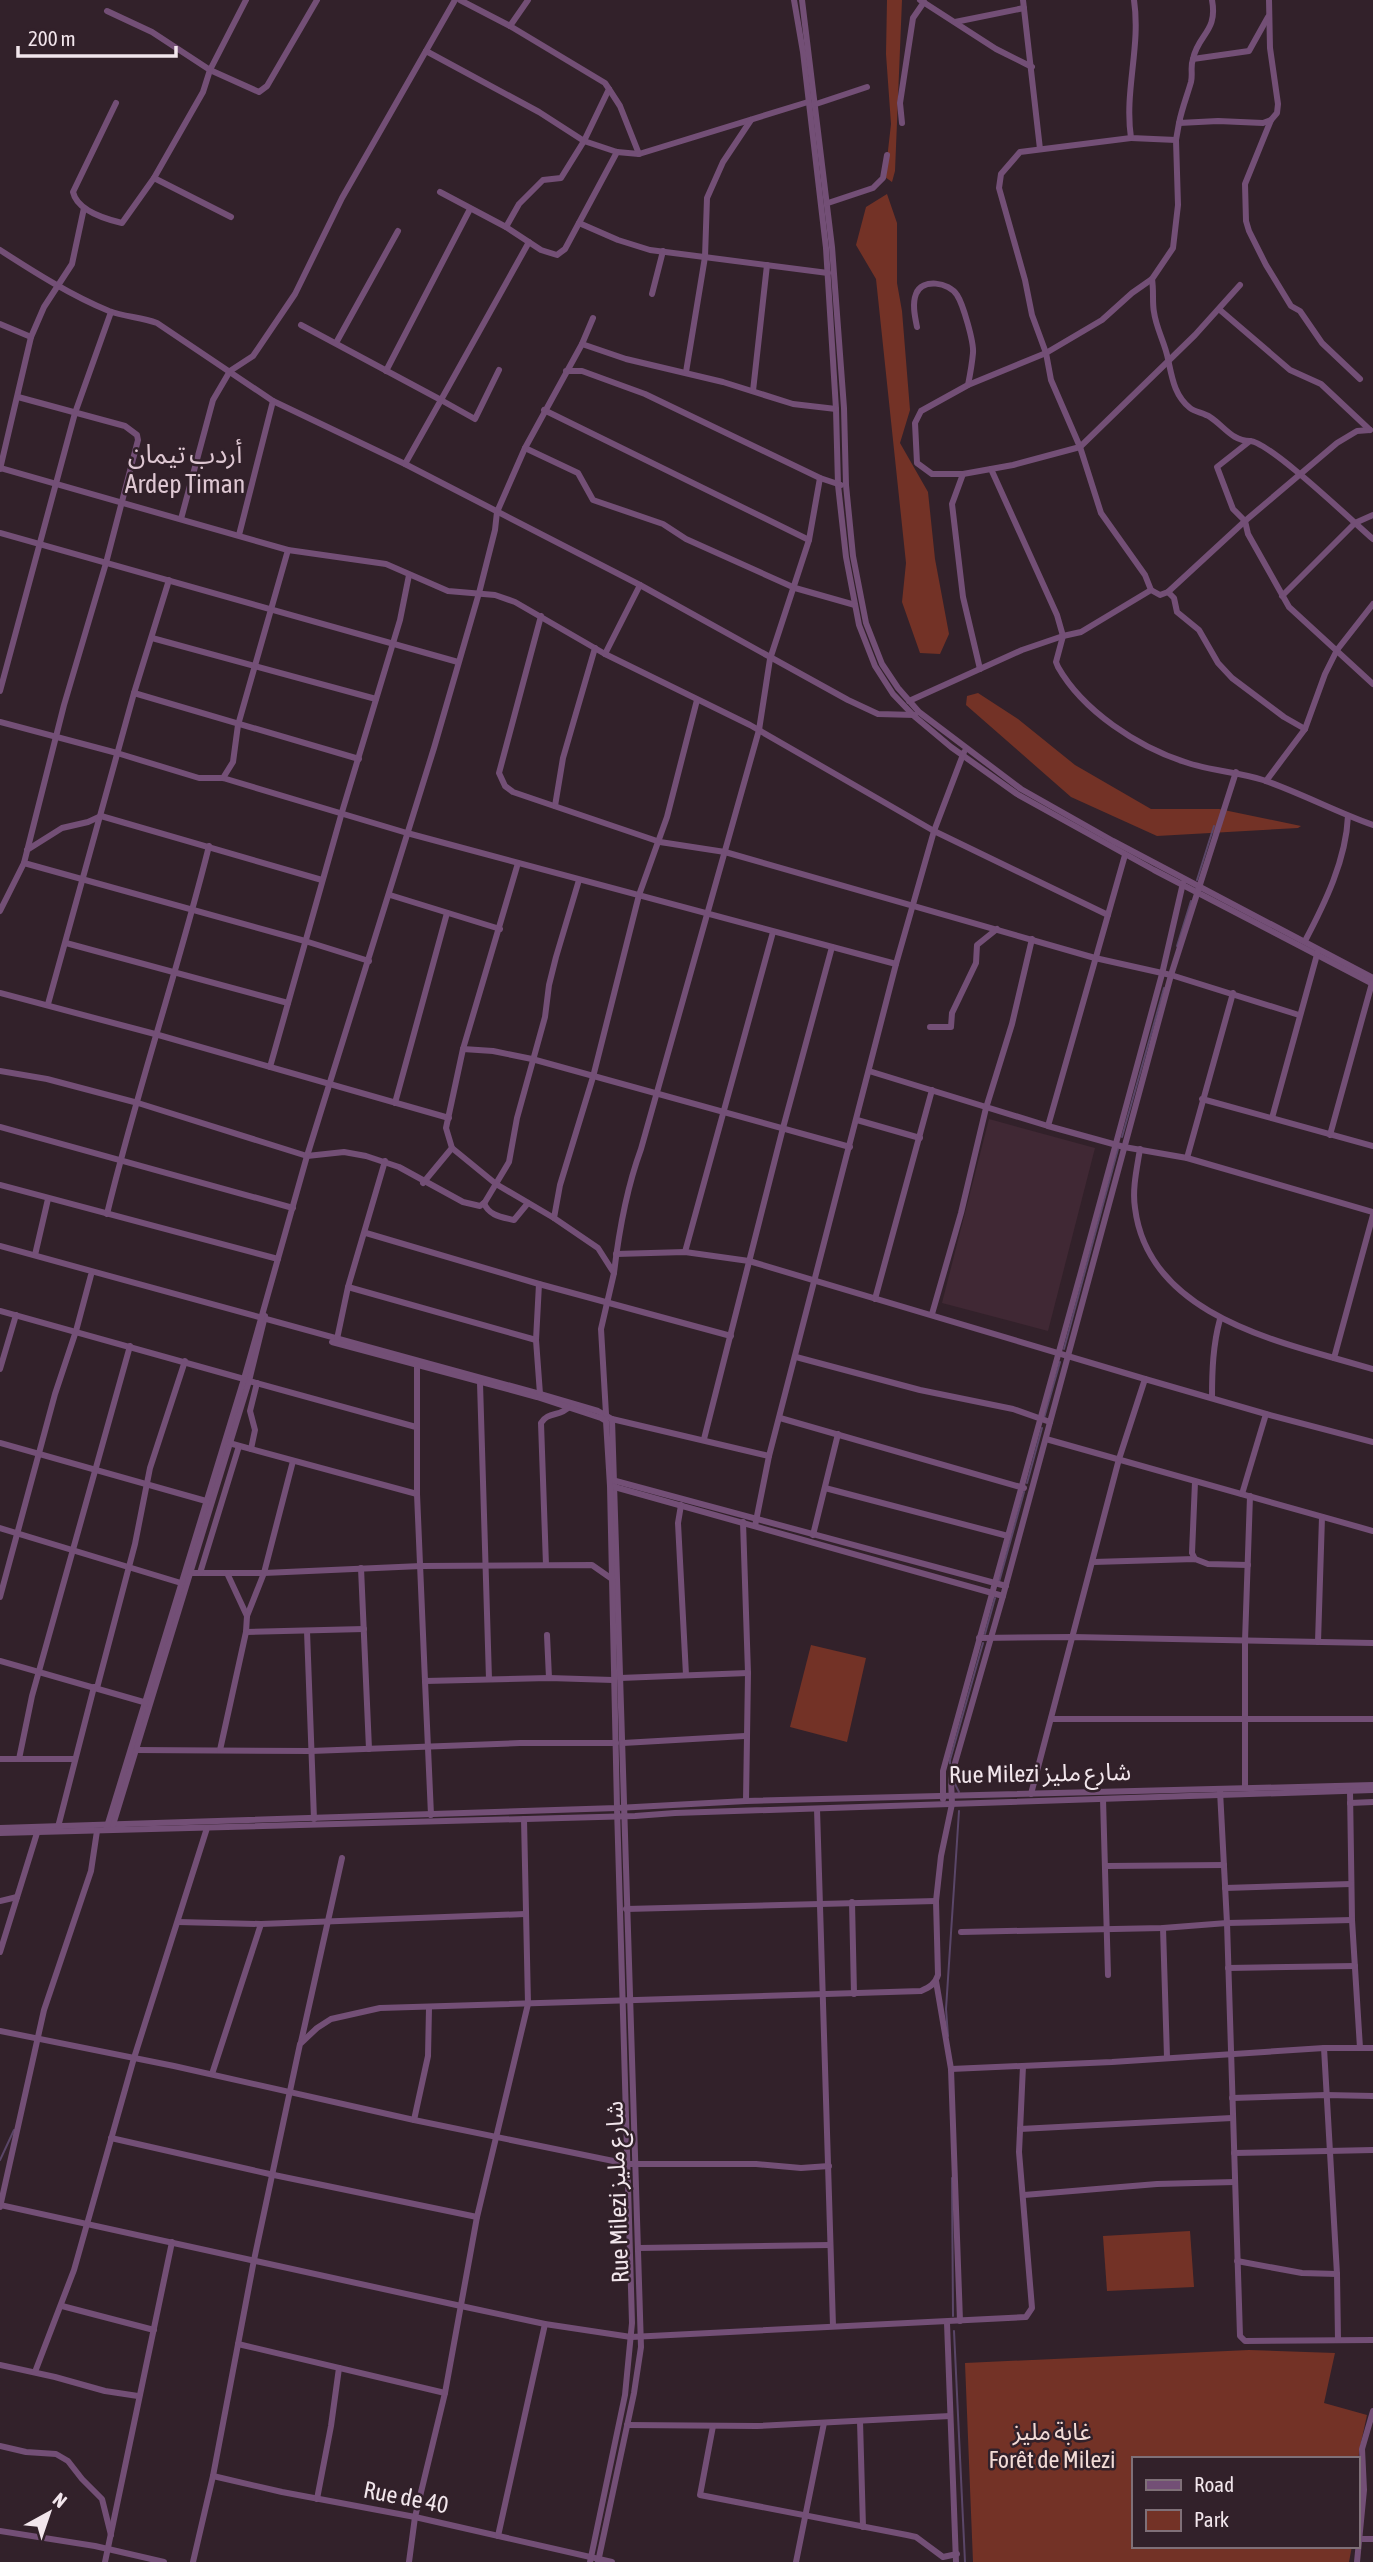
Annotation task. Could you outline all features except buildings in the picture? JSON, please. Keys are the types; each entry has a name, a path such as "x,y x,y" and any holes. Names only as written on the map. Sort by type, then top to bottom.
{"street":[{"path":"116,103 73,191 76,200 84,208 122,223 154,178 203,92 210,70 246,0"},
{"path":"107,11 152,32 210,70 253,91 264,91 317,0"},
{"path":"181,519 213,400 230,371 253,356 295,294 342,198 458,0 510,26 597,77 609,89 620,107 639,154"},
{"path":"510,26 528,0"},
{"path":"794,0 828,274 838,485 859,625 875,666 893,694 1026,800 1125,855 1305,941 1318,952"},
{"path":"802,0 828,203 853,555 866,623 882,664 916,714"},
{"path":"1131,138 1127,113 1131,68 1136,52 1134,0"},
{"path":"1212,0 1211,26 1195,48 1190,66 1192,79 1182,106 1176,140 1178,205 1173,248 1152,279 1102,320 1046,353 968,385 921,411 915,424 917,463 932,474 963,474 1051,456 1080,447 1220,310 1240,285"},
{"path":"1269,0 1272,70 1278,104 1277,113 1271,120 1245,184 1246,221 1265,265 1291,306 1300,311 1322,343 1360,379"},
{"path":"902,123 900,103 913,18 922,1 996,49 1032,66"},
{"path":"955,22 1024,4 1040,149"},
{"path":"1193,59 1249,51 1269,15"},
{"path":"426,51 584,141 617,152 639,154 808,102"},
{"path":"816,104 867,87"},
{"path":"506,227 519,204 543,180 561,178 584,141 609,89"},
{"path":"686,372 705,257 707,198 723,162 751,120"},
{"path":"1180,123 1263,123 1271,120"},
{"path":"1176,140 1131,138 1020,152 1001,174 999,188 1032,315 1046,353 1051,380 1080,447 1101,513 1140,567 1151,590 1160,595 1168,592 1245,521 1347,436 1357,431 1372,431"},
{"path":"440,192 506,227 549,254 560,254 617,152"},
{"path":"828,203 873,188 883,178 887,155"},
{"path":"154,178 230,217"},
{"path":"84,208 72,264 58,284 31,337 0,468 288,550 396,566 409,575 448,591 505,598 605,654 759,730 934,831 1108,915"},
{"path":"386,371 470,209"},
{"path":"579,223 618,240 663,251 828,274"},
{"path":"336,343 397,232"},
{"path":"405,464 528,242"},
{"path":"0,250 48,282 58,284 111,312 143,317 157,323 273,401 405,464 639,585 770,659 869,710 887,716 916,714"},
{"path":"652,294 663,251"},
{"path":"753,391 767,265"},
{"path":"1152,279 1155,295 1153,310 1168,359 1169,373 1177,393 1190,409 1210,417 1222,429 1242,441 1258,442 1373,539"},
{"path":"917,327 914,314 915,296 922,286 942,285 957,294 973,347 968,385"},
{"path":"1220,310 1290,370 1321,384 1372,431"},
{"path":"0,691 75,413 111,312"},
{"path":"109,1827 229,1443 307,1156 435,748 495,530 497,512 525,448 582,344 593,317"},
{"path":"0,324 31,337"},
{"path":"301,325 475,419 499,370"},
{"path":"582,344 626,359 686,372 793,404 836,409"},
{"path":"566,371 582,371 645,394 820,478 846,485"},
{"path":"0,911 27,850 55,737 106,563 138,440 137,435 125,426 18,397"},
{"path":"239,535 273,401"},
{"path":"544,410 809,540"},
{"path":"1251,441 1217,467 1233,509 1245,521 1248,534 1289,607 1373,684"},
{"path":"525,448 578,473 593,500 663,524 686,539 795,588 855,605"},
{"path":"990,469 1049,594 1063,635 1056,662 1058,667 1082,696 1116,729 1154,751 1188,764 1236,772 1266,781 1373,825"},
{"path":"963,474 952,504 963,597 980,669"},
{"path":"616,1679 609,1416 600,1338 632,1174 759,730 770,659 809,540 820,478"},
{"path":"1282,596 1355,523 1373,515"},
{"path":"0,533 458,662"},
{"path":"223,778 233,762 238,724 288,550"},
{"path":"270,1067 322,880 393,643 409,575"},
{"path":"48,1004 134,693 169,580"},
{"path":"605,654 639,585"},
{"path":"909,701 1063,635 1092,627 1151,590"},
{"path":"1168,592 1174,598 1177,612 1199,630 1218,663 1232,678 1284,717 1305,729"},
{"path":"1266,781 1305,729 1325,674 1337,650 1373,604"},
{"path":"541,616 499,773 505,786 513,792 660,842 725,852 1095,958 1171,975 1299,1015"},
{"path":"152,638 376,699"},
{"path":"555,806 563,758 595,648"},
{"path":"134,693 359,759"},
{"path":"554,1218 560,1185 593,1077 639,895 660,842 697,700"},
{"path":"0,722 199,778 223,778 407,833 896,964"},
{"path":"755,1523 769,1456 896,964 934,831 964,752"},
{"path":"964,752 1046,804 1184,882"},
{"path":"300,2043 317,2028 344,2015 380,2008 921,1991 936,1981 936,1901 941,1856 952,1804 953,1770 1006,1586 1171,975 1236,772"},
{"path":"27,850 62,828 101,816 322,880"},
{"path":"1305,941 1341,858 1347,837 1348,816"},
{"path":"107,1214 209,846"},
{"path":"1048,1126 1125,855"},
{"path":"23,863 369,961"},
{"path":"518,863 463,1049 446,1128 452,1149 496,1184 598,1248 614,1273"},
{"path":"0,1071 47,1079 138,1102 307,1156 344,1152 385,1161 423,1183 477,1207 484,1203 509,1161 532,1059 545,1017 549,985 579,880"},
{"path":"943,1805 943,1771 1162,974 1184,882"},
{"path":"1198,889 1373,982 1330,1135"},
{"path":"390,895 500,929"},
{"path":"395,1102 447,913"},
{"path":"929,1027 951,1027 952,1013 976,962 977,945 997,929"},
{"path":"685,1252 773,932"},
{"path":"932,1314 961,1213 986,1108 1012,1024 1032,939"},
{"path":"66,943 288,1003"},
{"path":"704,1439 832,947"},
{"path":"1272,1118 1318,952"},
{"path":"0,993 48,1004 449,1118"},
{"path":"1187,1158 1233,993"},
{"path":"463,1049 492,1051 532,1059 849,1147"},
{"path":"869,1072 1115,1145 1187,1158 1373,1213 1334,1358"},
{"path":"875,1299 932,1090"},
{"path":"1202,1099 1373,1146"},
{"path":"857,1120 920,1138"},
{"path":"0,1126 293,1208"},
{"path":"423,1183 452,1149"},
{"path":"1140,1149 1134,1205 1145,1244 1162,1272 1178,1289 1220,1319 1277,1341 1373,1369"},
{"path":"337,1339 348,1287 385,1161"},
{"path":"0,1185 278,1259"},
{"path":"35,1255 47,1199"},
{"path":"484,1203 486,1210 492,1214 514,1220 528,1203"},
{"path":"366,1233 730,1336"},
{"path":"0,1248 35,1255 540,1394 609,1416 769,1456"},
{"path":"0,1248 92,1275 263,1318 417,1366 569,1407 606,1421 612,1483 612,1579 619,1743 625,1808"},
{"path":"616,1254 685,1252 749,1261 1266,1415 1373,1442"},
{"path":"0,1597 55,1394 92,1275"},
{"path":"539,1284 536,1340 540,1394"},
{"path":"348,1287 536,1340"},
{"path":"0,1311 416,1427"},
{"path":"0,1369 3,1348 16,1315"},
{"path":"1212,1398 1213,1351 1220,1319"},
{"path":"19,1759 39,1671 130,1346"},
{"path":"796,1357 920,1391 1013,1409 1050,1422"},
{"path":"58,1827 74,1759 135,1544 157,1443 184,1361"},
{"path":"417,1366 417,1494 431,1815"},
{"path":"1031,1794 1119,1459 1145,1379"},
{"path":"109,1827 206,1501 246,1380"},
{"path":"251,1449 256,1435 250,1411 257,1383"},
{"path":"480,1383 489,1679"},
{"path":"545,1565 541,1423 550,1414 565,1411 569,1407"},
{"path":"1245,1788 1248,1565 1246,1495 1266,1415"},
{"path":"780,1418 1032,1490"},
{"path":"813,1535 838,1434"},
{"path":"1046,1440 1373,1531"},
{"path":"0,1443 206,1501"},
{"path":"229,1443 417,1494"},
{"path":"200,1573 239,1446"},
{"path":"220,1750 246,1632 247,1616 264,1573 293,1461"},
{"path":"1195,1482 1192,1547 1195,1559"},
{"path":"612,1483 681,1505 744,1520"},
{"path":"612,1483 1003,1596"},
{"path":"825,1488 1008,1536"},
{"path":"681,1505 678,1523 686,1675"},
{"path":"1318,1642 1322,1517"},
{"path":"744,1520 748,1673 746,1801"},
{"path":"755,1523 813,1535 1006,1586"},
{"path":"0,1528 181,1583"},
{"path":"1093,1562 1195,1559 1208,1563 1248,1565"},
{"path":"190,1573 545,1565 595,1566 612,1579"},
{"path":"361,1568 369,1749"},
{"path":"227,1573 247,1616"},
{"path":"246,1632 364,1629"},
{"path":"307,1631 314,1819"},
{"path":"547,1636 549,1678"},
{"path":"979,1638 1072,1637 1373,1643"},
{"path":"0,1661 146,1703"},
{"path":"425,1681 616,1679 748,1673"},
{"path":"1051,1718 1373,1719"},
{"path":"135,1749 311,1751 619,1743 745,1736"},
{"path":"0,1833 617,1808 619,1743"},
{"path":"0,1759 74,1759"},
{"name":"Rue Milezi شارع مليز","path":"595,2560 627,2426 638,2370 641,2335 639,2248 621,2001 617,1808 943,1795 1220,1792 1373,1785"},
{"name":"Rue Milezi شارع مليز","path":"617,1817 1103,1799 1245,1788 1373,1790"},
{"path":"1350,1791 1352,1920 1360,2048"},
{"path":"1220,1792 1226,1888 1237,2261 1242,2339 1373,2340"},
{"path":"1103,1799 1108,1975"},
{"path":"1350,1803 1373,1802"},
{"name":"Rue Milezi شارع مليز","path":"595,2560 625,2395 631,2337 625,1808"},
{"path":"817,1809 833,2326"},
{"path":"0,1828 207,1828 617,1817"},
{"path":"409,2562 415,2517 445,2393 477,2217 528,2004 524,1819"},
{"path":"35,2372 74,2270 134,2058 207,1828"},
{"path":"97,1831 91,1871 44,2010 0,2206 545,2324 631,2337 1026,2317 1032,2308 1019,2152 1023,2066"},
{"path":"0,1952 37,1833"},
{"path":"193,2562 213,2476 289,2092 342,1858"},
{"path":"1107,1866 1224,1865"},
{"path":"1226,1888 1351,1884"},
{"path":"0,1901 17,1897"},
{"path":"626,1909 936,1901"},
{"path":"852,1902 854,1994"},
{"path":"178,1922 261,1924 525,1914"},
{"path":"961,1932 1163,1928 1227,1923 1352,1920"},
{"path":"212,2074 261,1924"},
{"path":"1163,1928 1167,2057"},
{"path":"1228,1968 1355,1966"},
{"path":"936,1981 951,2069 960,2321"},
{"path":"414,2120 428,2056 429,2008"},
{"path":"0,2031 631,2164 756,2164 801,2168 829,2165"},
{"path":"951,2069 1324,2048 1373,2048"},
{"path":"1324,2048 1337,2274 1338,2340"},
{"path":"1232,2098 1373,2096"},
{"path":"1020,2129 1232,2118"},
{"path":"111,2138 477,2217"},
{"path":"1234,2153 1373,2150"},
{"path":"1024,2195 1157,2184 1235,2182"},
{"path":"105,2562 172,2242"},
{"path":"639,2248 830,2245"},
{"path":"1237,2261 1311,2274 1337,2274"},
{"path":"62,2306 154,2330"},
{"path":"713,2426 699,2495 916,2537 943,2557 957,2558 947,2323"},
{"path":"498,2536 545,2324"},
{"path":"238,2344 445,2393"},
{"path":"0,2365 105,2391 138,2396"},
{"path":"317,2499 339,2368"},
{"path":"1357,2562 1364,2490 1362,2449 1373,2411"},
{"path":"627,2426 824,2423 950,2416"},
{"path":"860,2421 863,2527"},
{"path":"796,2562 824,2423"},
{"path":"0,2446 26,2452 56,2454 68,2461 102,2499 111,2537"},
{"path":"1362,2449 1373,2449"},
{"name":"Rue de 40","path":"213,2476 415,2517 612,2562"},
{"path":"1364,2490 1373,2490"},
{"path":"0,2531 108,2549 164,2562"},
{"path":"1361,2539 1373,2539"}],"shaded area":[{"path":"989,1119 1095,1148 1048,1331 942,1303"}],"green space":[{"path":"887,0 902,0 895,171 892,182 885,177 891,124 886,54"},
{"path":"887,194 897,223 897,283 902,311 910,410 900,443 928,492 935,559 949,634 940,654 920,653 902,602 906,563 876,279 856,245 866,207"},
{"path":"978,693 1018,719 1075,765 1151,809 1219,809 1301,826 1157,836 1071,797 966,705 967,696"},
{"path":"811,1645 866,1658 847,1742 790,1727"},
{"path":"1190,2231 1194,2287 1107,2291 1103,2236"},
{"name":"غابة مليز Forêt de Milezi","path":"1249,2350 1335,2353 1324,2403 1367,2415 1359,2457 1132,2457 1132,2548 1352,2548 1349,2562 973,2562 965,2363"}],"waterway":[{"path":"1197,880 1214,826"},
{"path":"1177,946 1191,901"},
{"path":"1122,1137 1164,988"},
{"path":"1064,1349 1118,1149"},
{"path":"1044,1418 1060,1362"},
{"path":"1027,1483 1042,1428"},
{"path":"999,1582 1024,1492"},
{"path":"985,1634 995,1598"},
{"path":"950,1770 950,1760 983,1643"},
{"path":"954,1782 959,1792"},
{"path":"948,2036 946,2009 959,1811"},
{"path":"0,2160 14,2130"},
{"path":"952,2178 953,2316"},
{"path":"954,2331 965,2562"}],"district":[{"name":"أردب تيمان Ardep Timan","path":"185,469"}]}
